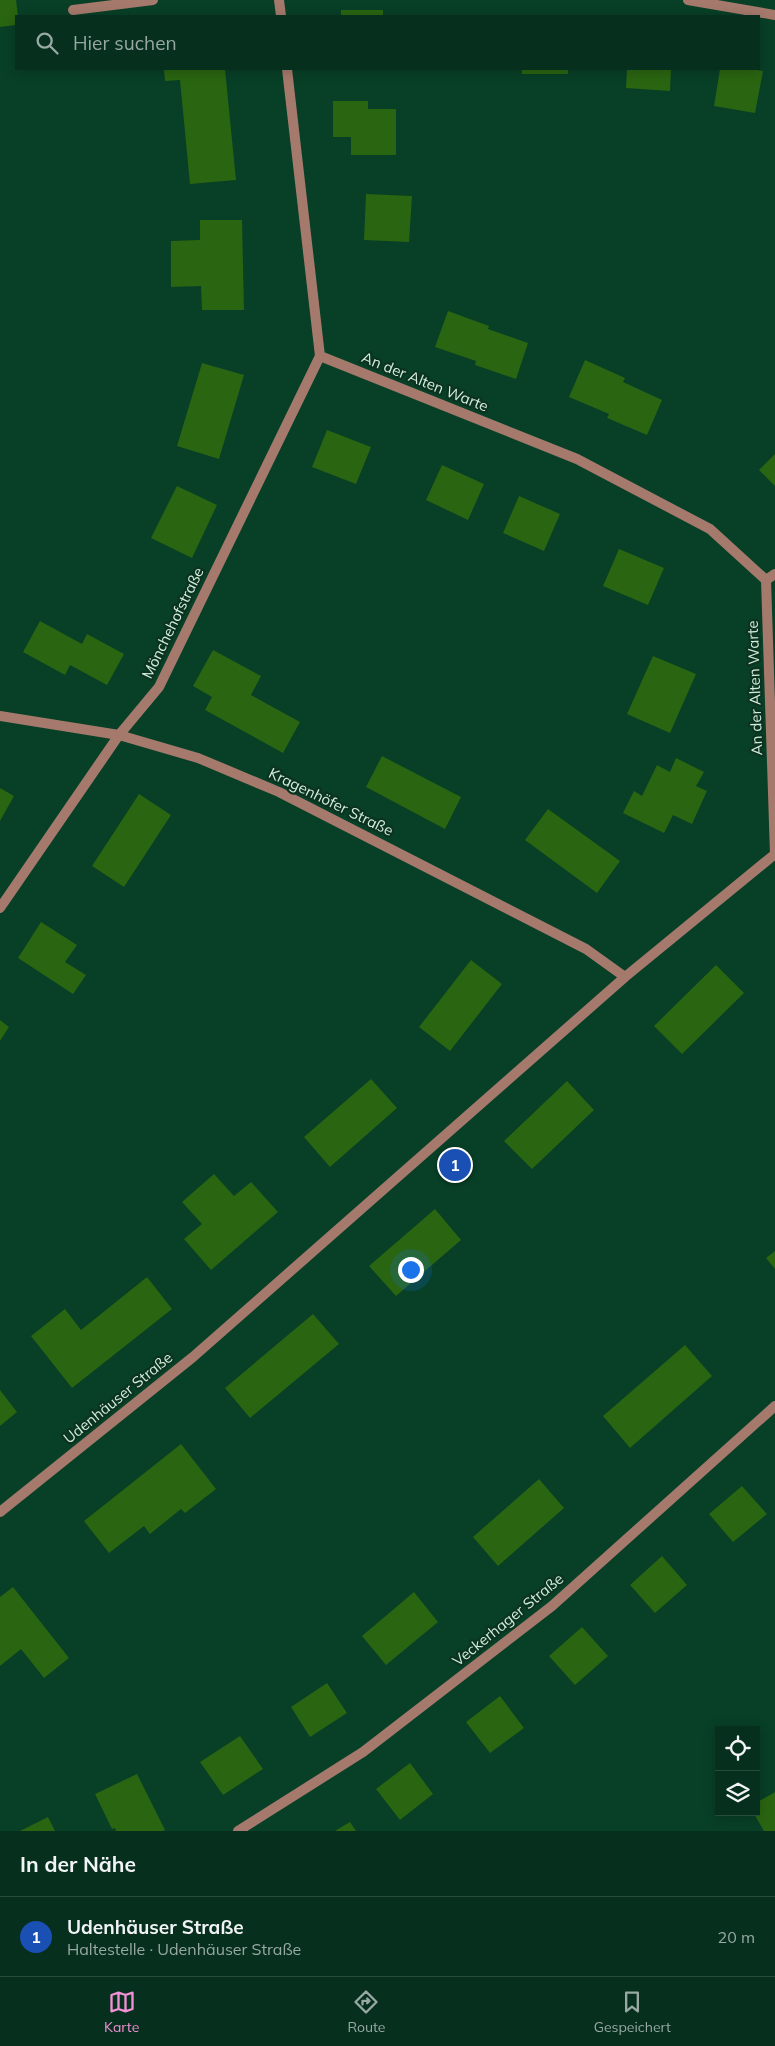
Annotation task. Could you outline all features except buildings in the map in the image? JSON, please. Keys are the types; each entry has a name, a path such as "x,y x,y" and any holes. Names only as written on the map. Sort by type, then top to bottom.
{"street":[{"path":"73,10 153,0"},
{"path":"279,0 281,15"},
{"path":"688,0 775,15"},
{"path":"287,70 320,356"},
{"name":"An der Alten Warte","path":"320,356 578,459 710,529 770,577 775,854"},
{"name":"Mönchehofstraße","path":"0,908 119,735 159,687 320,356"},
{"name":"Kragenhöfer Straße","path":"0,716 119,735 198,758 279,792 586,948 625,977"},
{"name":"Udenhäuser Straße","path":"0,1512 193,1357 625,977 775,854"},
{"name":"Veckerhager Straße","path":"238,1831 363,1752 552,1606 775,1406"}],"place":[{"name":"Udenhäuser Straße","path":"455,1165"}]}
